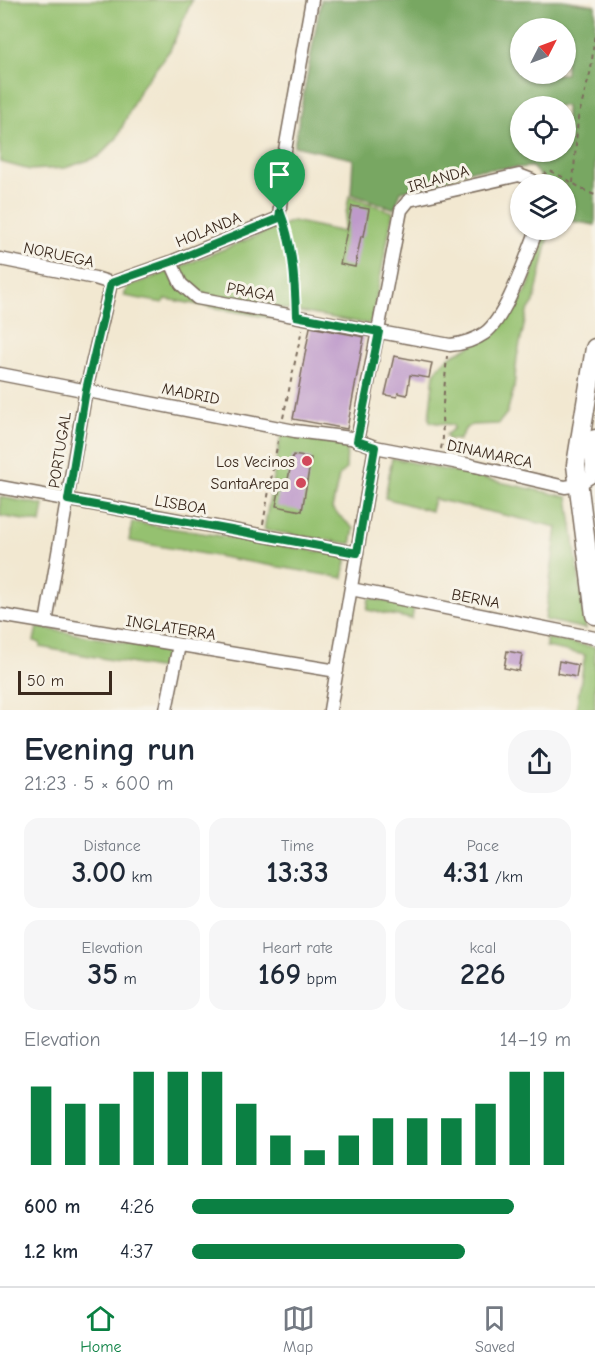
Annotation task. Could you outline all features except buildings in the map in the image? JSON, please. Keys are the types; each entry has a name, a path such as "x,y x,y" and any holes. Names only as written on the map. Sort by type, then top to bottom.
{"main road":[{"path":"595,348 576,465 595,615"},
{"path":"595,439 595,472"}],"street":[{"path":"280,211 285,150 312,0"},
{"name":"IRLANDA","path":"357,441 401,210 409,200 510,177"},
{"name":"HOLANDA","path":"111,283 171,262 279,218 280,211"},
{"path":"379,332 450,345 468,342 487,331 505,305 533,240"},
{"name":"NORUEGA","path":"0,259 111,283"},
{"name":"PRAGA","path":"171,262 181,284 197,298 379,332"},
{"name":"PORTUGAL","path":"46,623 86,390 111,283"},
{"name":"MADRID","path":"0,374 295,431 351,438 375,447"},
{"path":"330,710 375,447"},
{"name":"DINAMARCA","path":"375,447 475,466 565,487 578,485"},
{"path":"578,485 595,472"},
{"name":"LISBOA","path":"0,487 357,553"},
{"name":"BERNA","path":"351,589 595,638"},
{"name":"INGLATERRA","path":"0,615 337,670"},
{"path":"165,710 179,645"}],"path":[{"path":"574,174 578,118 591,70 595,32"},
{"path":"545,174 549,171 561,174"},
{"path":"576,185 595,195"},
{"path":"280,211 288,235 296,316"},
{"path":"441,449 446,364 450,345"}],"green space":[{"path":"0,0 192,0 170,50 140,89 117,138 98,157 65,168 30,170 0,162"},
{"path":"321,0 562,0 595,5 595,225 576,222 576,174 538,174 532,167 471,170 429,186 401,191 395,209 351,194 353,159 294,146"},
{"path":"349,196 393,212 372,320 368,324 197,294 188,288 180,267 293,221 343,232"},
{"path":"541,240 548,240 534,302 527,312 517,357 514,388 507,413 498,424 472,425 466,428 459,440 448,439 446,435 454,428 453,425 431,422 429,419 434,374 451,356 486,338 524,295"},
{"path":"168,272 177,286 300,321 300,323 166,299 163,303 124,296 127,287"},
{"path":"281,435 347,444 346,469 339,476 332,509 354,529 351,544 264,530"},
{"path":"392,458 568,497 586,629 545,620 557,527 434,499 431,511 385,498"},
{"path":"0,497 44,505 41,523 0,516"},
{"path":"132,522 347,556 343,578 129,541"},
{"path":"369,598 414,607 412,619 367,610"},
{"path":"37,627 170,651 167,670 40,647 40,643 34,641"},
{"path":"546,638 595,647 595,710 576,710 585,655 546,647"}],"place":[{"name":"Los Vecinos","path":"307,461"},
{"name":"SantaArepa","path":"301,483"}],"route":[{"path":"280,211 288,235 296,316 379,332 357,441 375,447 357,553 68,500 86,390 111,283 171,262 279,218 280,211"}]}
